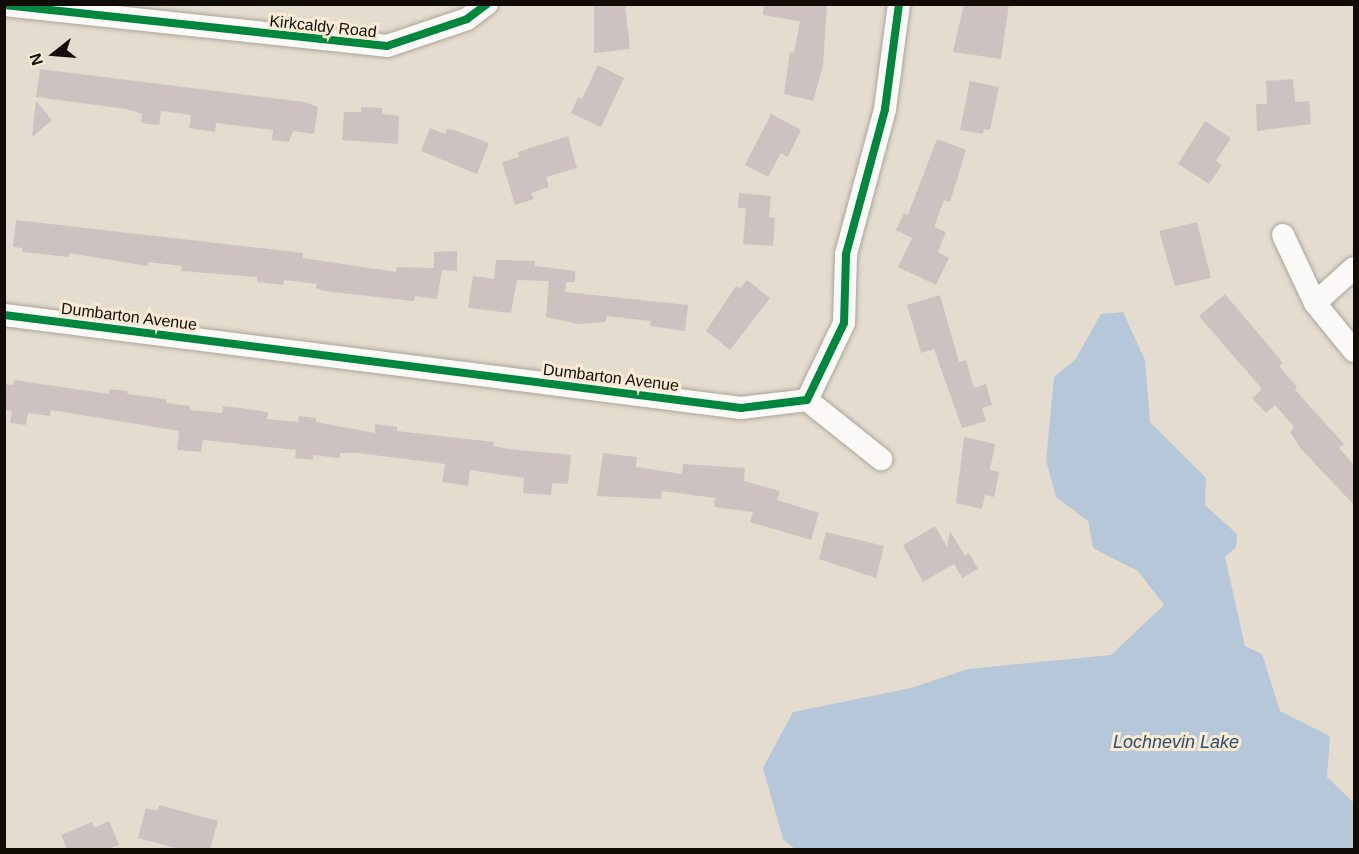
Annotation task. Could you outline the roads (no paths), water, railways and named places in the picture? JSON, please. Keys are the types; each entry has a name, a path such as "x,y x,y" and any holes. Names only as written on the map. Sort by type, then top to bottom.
{"street":[{"name":"Kirkcaldy Road","path":"4,4 387,46 467,19 487,4"},
{"path":"881,459 807,400 844,323 846,254 885,109 899,4"},
{"path":"1283,235 1315,303 1354,351"},
{"path":"1315,303 1354,268"},
{"name":"Dumbarton Avenue","path":"4,315 741,408 807,400"}],"water":[{"name":"Lochnevin Lake","path":"1123,312 1145,360 1150,422 1206,478 1205,505 1237,534 1236,547 1225,557 1245,646 1262,654 1280,711 1330,736 1327,777 1354,803 1354,849 795,849 783,839 763,768 793,712 911,688 968,669 1111,655 1164,605 1138,571 1093,548 1088,521 1056,497 1046,460 1054,377 1075,360 1101,314"}]}
